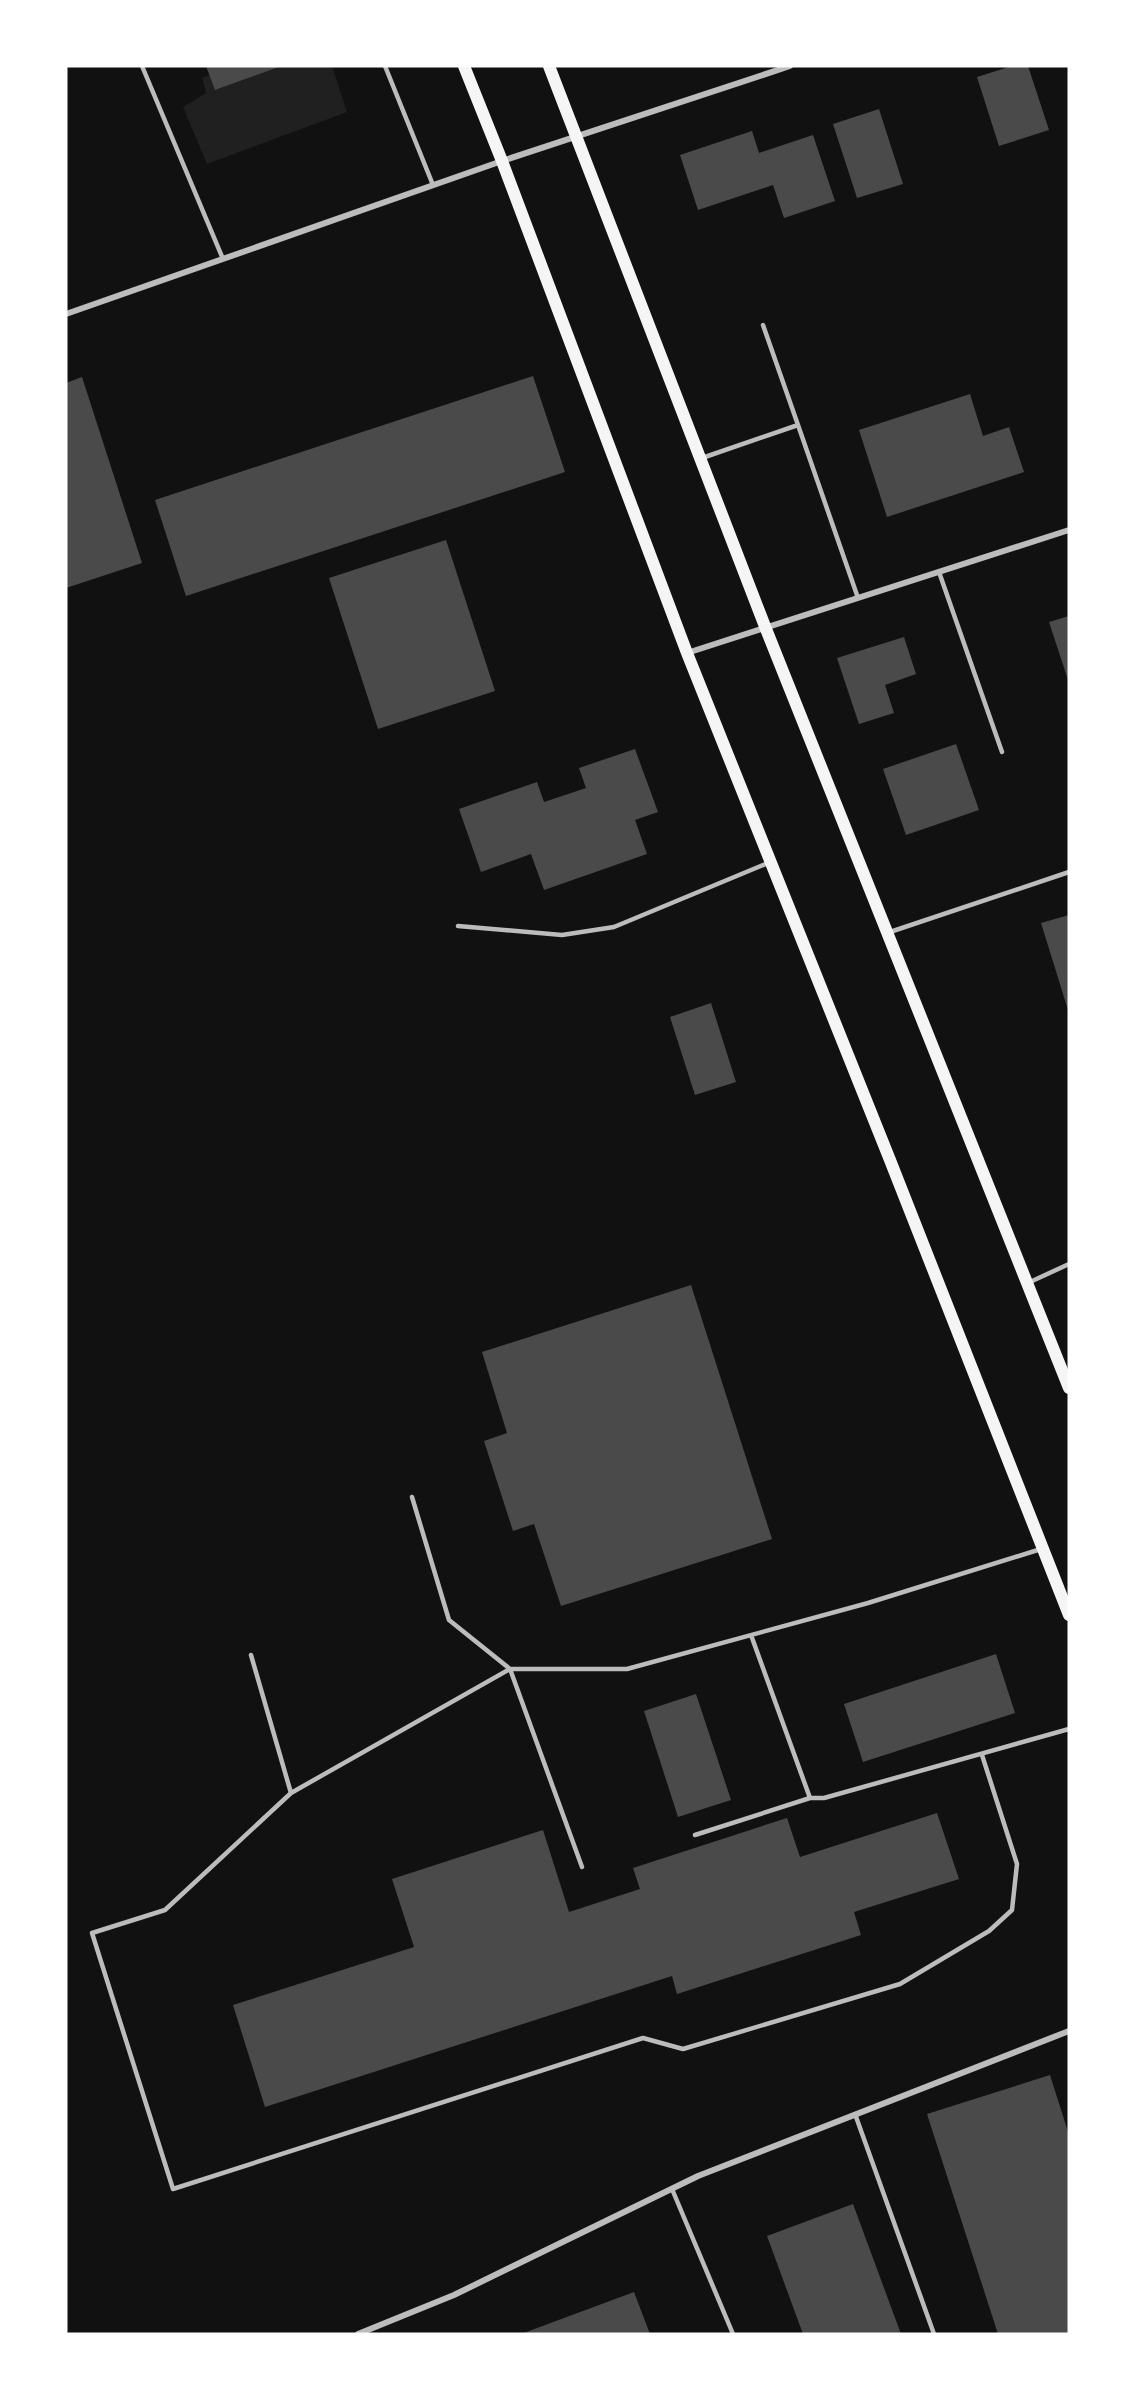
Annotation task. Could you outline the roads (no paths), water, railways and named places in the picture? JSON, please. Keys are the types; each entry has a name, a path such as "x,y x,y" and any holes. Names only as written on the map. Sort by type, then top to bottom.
{"main road":[{"path":"464,66 502,160 687,654 1069,1616"},
{"path":"549,66 766,629 1069,1388"}],"street":[{"path":"66,315 502,160 789,66"},
{"path":"687,654 1069,530"},
{"path":"358,2334 454,2295 672,2188 1069,2031"}],"lane":[{"path":"142,66 223,259"},
{"path":"385,66 433,185"},
{"path":"763,325 858,598"},
{"path":"700,459 798,425"},
{"path":"939,572 1002,752"},
{"path":"458,926 562,935 614,927 771,862"},
{"path":"887,933 1069,872"},
{"path":"1027,1283 1069,1264"},
{"path":"412,1497 449,1620 510,1669 582,1867"},
{"path":"982,1755 1017,1864 1012,1910 989,1931 900,1984 683,2049 642,2038 172,2189 92,1933 165,1910 291,1792 510,1669 627,1669 868,1603 1043,1548"},
{"path":"752,1635 810,1798"},
{"path":"250,1655 291,1792"},
{"path":"695,1834 810,1798 824,1798 1069,1729"},
{"path":"855,2114 934,2334"},
{"path":"672,2188 733,2334"}]}
